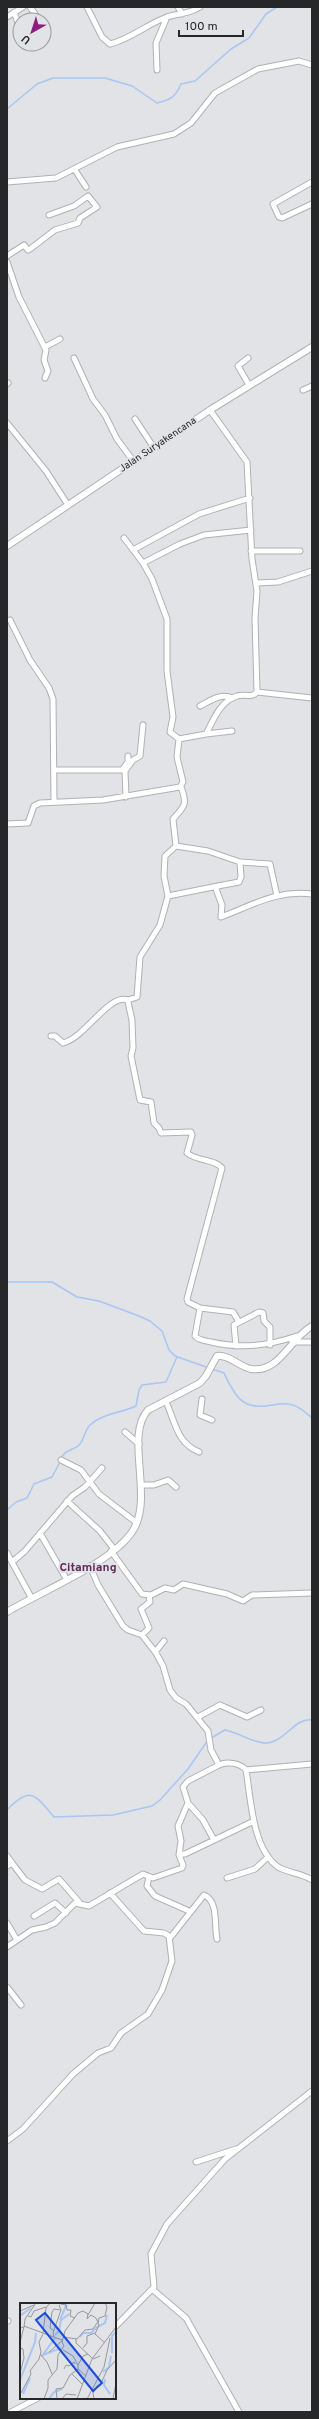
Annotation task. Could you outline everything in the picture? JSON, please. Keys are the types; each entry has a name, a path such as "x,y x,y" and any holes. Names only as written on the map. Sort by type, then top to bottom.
{"street":[{"path":"14,12 23,7"},
{"path":"87,7 102,37 110,44 126,38 143,27 167,17 182,14 200,7"},
{"path":"178,7 182,14"},
{"path":"157,70 156,43 167,17"},
{"path":"7,182 56,178 75,170 117,147 162,138 180,131 199,115 215,93 248,73 282,63 298,61 312,64"},
{"path":"75,170 86,187"},
{"path":"312,182 273,204 279,217 282,218 312,204"},
{"path":"7,256 24,245 28,250 55,230 78,223 80,218 97,207 88,196 74,206 49,216"},
{"path":"7,262 19,297 45,347 44,360 48,371 45,378"},
{"path":"45,347 60,339"},
{"name":"Jalan Suryakencana","path":"7,546 210,410 312,347"},
{"path":"74,358 93,399 105,414 116,439 134,462"},
{"path":"248,358 238,366 249,385"},
{"path":"303,390 312,386"},
{"path":"210,410 246,460 250,498 252,551 256,583 257,692"},
{"path":"135,419 154,448"},
{"path":"7,424 46,471 68,505"},
{"path":"133,550 199,514 250,498"},
{"path":"143,563 180,544 204,535 251,530"},
{"path":"124,538 143,563 152,579 166,619 167,671 173,717 170,732 179,740"},
{"path":"252,551 300,551"},
{"path":"256,583 278,582 312,571"},
{"path":"10,620 30,660 49,688 53,699 54,802"},
{"path":"206,734 213,717 233,698 239,695 251,696 257,692 312,698"},
{"path":"200,706 222,696 233,698"},
{"path":"126,797 125,771 134,759 140,756 143,726"},
{"path":"179,740 206,734 232,731"},
{"path":"176,846 173,819 183,810 185,802 181,787 183,782 177,757 179,740"},
{"path":"54,770 122,770 128,762 128,756"},
{"path":"7,824 28,824 36,804 126,797 181,787"},
{"path":"176,846 208,852 240,862 270,864 277,896"},
{"path":"51,1036 55,1036 63,1043 67,1042 82,1033 90,1021 103,1013 111,1003 122,998 128,1000 137,997 140,957 161,923 168,896 164,876 165,856 176,846"},
{"path":"168,896 239,882 241,877 240,862"},
{"path":"218,886 216,891 222,905 221,917 259,900 289,893 312,894"},
{"path":"128,1000 132,1020 133,1048 131,1056 140,1100 143,1102 149,1100 151,1102 154,1123 159,1128 161,1134 191,1132 192,1135 187,1153 198,1159 219,1165 222,1168 187,1301 200,1308 233,1312 239,1322"},
{"path":"200,1308 195,1337 236,1346 270,1345 297,1336 312,1326"},
{"path":"236,1346 234,1326 257,1313 263,1313 264,1321 270,1327 270,1345"},
{"path":"7,1612 90,1566 128,1537 137,1523 140,1510 141,1485 139,1444 145,1414 149,1409 166,1402 200,1383 216,1357 220,1355 244,1367 264,1368 279,1360 297,1336"},
{"path":"292,1342 312,1342"},
{"path":"202,1399 200,1415 212,1420"},
{"path":"166,1402 181,1439 188,1447 199,1452"},
{"path":"125,1432 139,1444"},
{"path":"61,1460 81,1470 99,1494 137,1523"},
{"path":"12,1562 67,1502 102,1468"},
{"path":"141,1485 154,1485 168,1480 176,1488"},
{"path":"67,1502 100,1531 139,1592 152,1595 166,1587 174,1590 183,1584 227,1594 243,1601 252,1595 312,1594"},
{"path":"40,1533 67,1580"},
{"path":"7,1553 32,1599"},
{"path":"90,1566 98,1585 123,1626 128,1630 142,1635 155,1652 163,1666 170,1690 198,1717 208,1731 209,1740 219,1765"},
{"path":"142,1635 149,1629 141,1611 150,1602 149,1594"},
{"path":"155,1652 164,1641"},
{"path":"198,1717 220,1705 247,1717 261,1710"},
{"path":"214,1840 203,1820 188,1804 183,1790 184,1784 219,1765 226,1763 237,1765 246,1770 312,1764"},
{"path":"246,1770 254,1821 268,1857 280,1868 312,1880"},
{"path":"7,1856 9,1865 25,1880 42,1889 59,1879 79,1902 89,1906 143,1874 155,1878 182,1868 183,1865 179,1854 181,1841 178,1826 188,1804"},
{"path":"179,1854 185,1854 254,1821"},
{"path":"228,1878 255,1869 268,1857"},
{"path":"149,1877 147,1886 151,1893 189,1911"},
{"path":"110,1893 141,1929 149,1933 164,1933 170,1938"},
{"path":"7,2141 28,2124 73,2074 98,2053 111,2048 121,2033 148,2014 162,1990 172,1961 170,1938 201,1896 206,1896 217,1920 217,1939"},
{"path":"7,1947 35,1928 50,1926 79,1902"},
{"path":"34,1916 55,1903 66,1913"},
{"path":"7,1923 17,1940"},
{"path":"7,1986 21,2005"},
{"path":"116,2326 152,2289 155,2283 151,2268 151,2254 159,2236 205,2180 237,2149 312,2091"},
{"path":"196,2162 237,2149"},
{"path":"152,2289 185,2316 239,2412"},
{"path":"12,2412 36,2399"}],"waterway":[{"path":"7,109 37,84 53,78 105,78 132,86 157,103 166,100 177,92 181,84 195,81 231,49 249,38 266,14 277,7"},
{"path":"7,1282 52,1282 77,1297 99,1301 139,1316 150,1321 162,1331 169,1350 175,1356 209,1368"},
{"path":"61,1458 66,1452 80,1444 88,1427 95,1421 136,1406 139,1390 142,1385 166,1382 177,1357"},
{"path":"212,1369 224,1373 231,1387 239,1398 250,1405 292,1405 301,1409 312,1418"},
{"path":"7,1510 16,1502 27,1498 34,1484 52,1477 60,1462"},
{"path":"211,1738 225,1730 261,1743 272,1742 284,1735 300,1722 312,1720"},
{"path":"7,1810 15,1802 27,1795 32,1796 42,1803 54,1817 113,1815 152,1806 160,1800 188,1769 208,1740"}],"district":[{"name":"Citamiang","path":"88,1568"}]}
